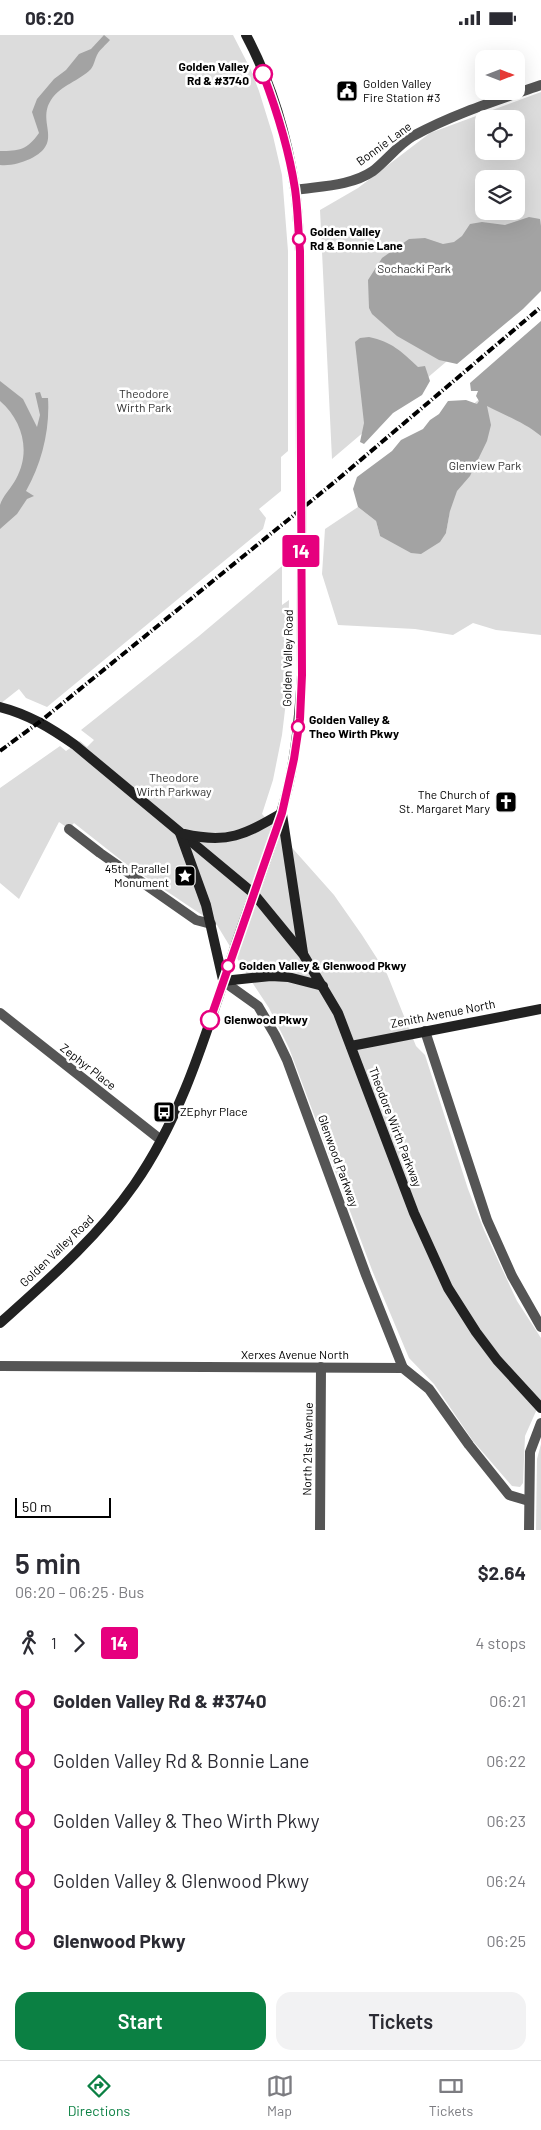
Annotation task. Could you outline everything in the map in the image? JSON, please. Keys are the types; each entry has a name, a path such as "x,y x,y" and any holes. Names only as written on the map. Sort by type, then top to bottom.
{"street":[{"name":"Golden Valley Road","path":"0,1323 94,1236 134,1185 176,1113 282,813 294,759 300,719 302,675 300,251 296,190 288,151 273,99 255,52 246,35"},
{"name":"Bonnie Lane","path":"296,190 344,183 359,178 373,171 412,137 464,113 541,85"},
{"name":"Theodore Wirth Parkway","path":"0,707 37,721 75,745 253,893 303,954 324,985 338,1013 417,1220 448,1288 476,1332 498,1360 541,1407"},
{"path":"180,833 203,838 222,839 235,837 282,813 303,954"},
{"path":"69,829 196,920 211,924"},
{"path":"180,833 211,924 223,981 271,976 288,977 324,985"},
{"name":"Glenwood Parkway","path":"223,981 258,1006 287,1060 366,1275 403,1368"},
{"name":"Zenith Avenue North","path":"351,1046 541,1009"},
{"name":"Zephyr Place","path":"1,1015 161,1140"},
{"path":"425,1031 487,1219 512,1276 541,1327"},
{"name":"Xerxes Avenue North","path":"0,1366 403,1368"},
{"name":"North 21st Avenue","path":"320,1530 321,1367"},
{"path":"403,1368 429,1389 469,1445 509,1495 529,1501"},
{"path":"529,1530 530,1452 541,1423"}],"green space":[{"name":"Theodore Wirth Park","path":"0,35 233,35 251,70 273,136 282,175 288,251 288,451 281,457 281,491 259,509 266,518 263,529 47,707 26,698 19,689 0,704"},
{"name":"Sochacki Park","path":"541,92 541,281 332,459 320,210 358,188 430,133 475,116 475,160 525,160 525,110 492,110 519,100 525,100 525,98"},
{"name":"Glenview Park","path":"541,347 541,635 496,630 473,623 453,635 415,629 338,625 322,574 325,529 358,507 376,521 380,536 446,533 450,510 407,460"},
{"name":"Theodore Wirth Parkway","path":"282,566 282,605 289,600 287,693 282,735 273,780 262,814 334,895 387,974 416,1046 425,1055 468,1189 484,1230 517,1301 541,1338 541,1400 525,1436 523,1483 520,1487 512,1486 473,1441 434,1384 409,1358 372,1270 289,1048 269,1008 217,925 126,864 74,823 69,829 59,822 19,899 0,883 0,788 60,746 66,751 80,741 87,747 94,740 81,730 199,636"},
{"path":"541,1444 541,1530 536,1530 537,1459"}],"shaded area":[{"path":"104,35 110,40 98,53 91,69 65,87 51,100 47,108 46,117 48,139 46,146 40,153 30,159 15,164 0,165 0,151 12,151 22,148 31,143 39,133 32,112 37,99 79,54 91,49"},
{"path":"529,217 540,219 541,291 523,309 457,364 439,360 397,336 372,314 369,308 368,280 382,258 409,239 425,238 443,244 454,242 462,236 470,224 482,222 505,225 525,220"},
{"path":"541,321 541,436 521,423 487,406 491,425 487,441 470,476 457,491 450,511 446,533 440,542 421,554 411,553 380,536 376,521 358,507 353,489 357,477 392,451 401,440 423,429 430,420 439,414 448,401 466,400 477,404 479,401 476,396 478,391 471,391 470,383"},
{"path":"369,337 396,348 418,367 425,366 430,381 422,395 393,413 364,444 360,442 364,423 355,342 360,338"},
{"path":"0,381 23,399 37,427 40,415 35,393 40,392 42,398 48,398 48,422 41,457 26,491 34,496 27,499 17,514 0,529 0,505 21,469 24,448 19,427 8,409 0,401"}],"railway":[{"path":"0,751 42,720 337,480 541,307"}],"bus line":[{"name":"14","path":"210,1020 282,813 294,759 300,719 302,675 300,251 296,190 288,151 273,99 263,74"}],"place":[{"name":"Golden Valley Rd & #3740","path":"263,74"},
{"name":"Golden Valley Fire Station #3","path":"347,91"},
{"name":"Golden Valley Rd & Bonnie Lane","path":"299,239"},
{"name":"Golden Valley & Theo Wirth Pkwy","path":"298,727"},
{"name":"The Church of St. Margaret Mary","path":"506,802"},
{"name":"45th Parallel Monument","path":"185,876"},
{"name":"Golden Valley & Glenwood Pkwy","path":"228,966"},
{"name":"Glenwood Pkwy","path":"210,1020"},
{"name":"ZEphyr Place","path":"164,1112"}]}
